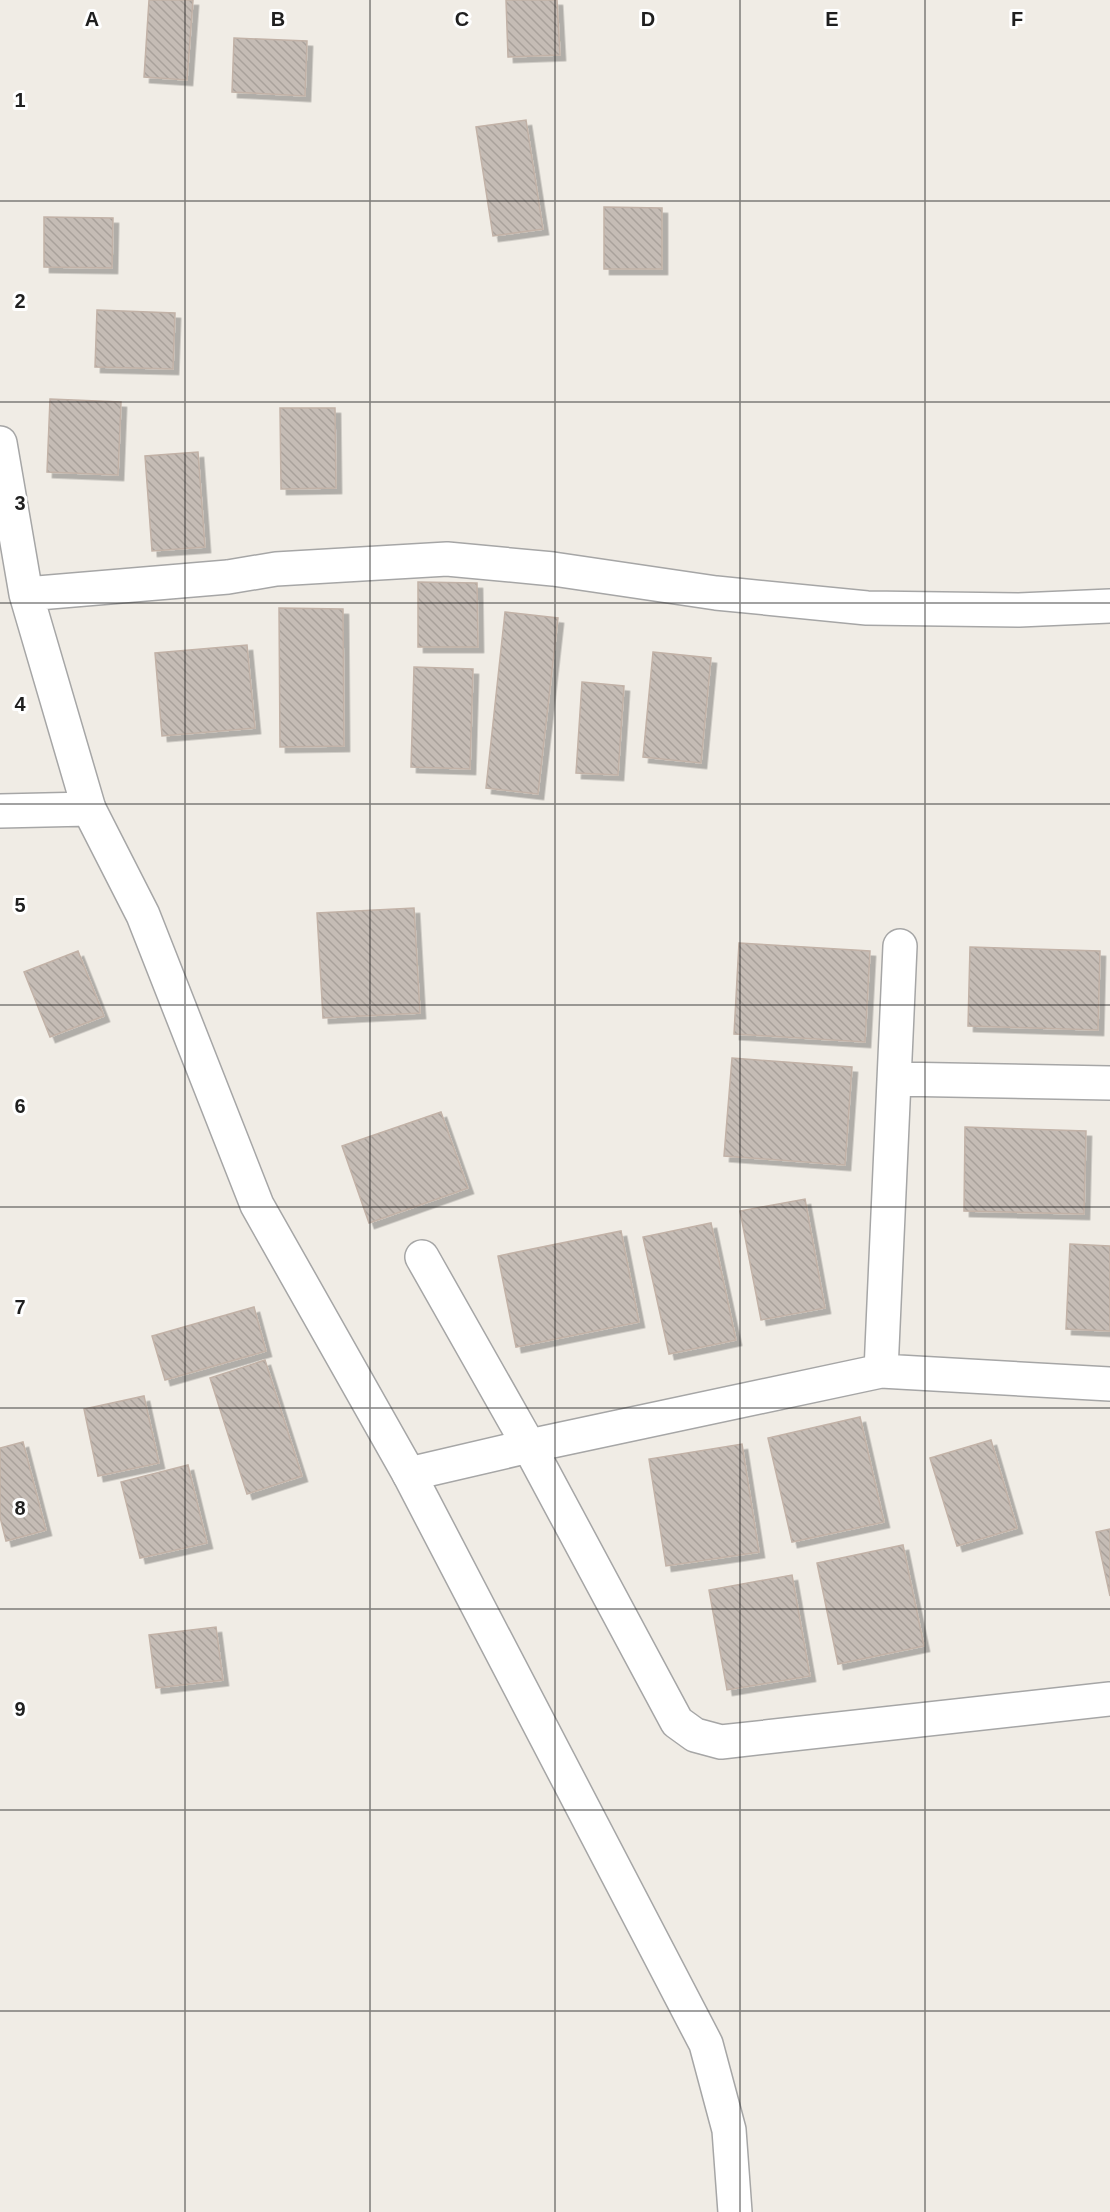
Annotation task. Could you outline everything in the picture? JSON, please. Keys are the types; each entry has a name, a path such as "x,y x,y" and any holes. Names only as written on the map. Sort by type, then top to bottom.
{"street":[{"path":"0,444 27,594 89,809 142,915 257,1205 409,1474 706,2044 729,2130 735,2212"},
{"path":"27,594 228,578 276,569 447,559 553,569 716,593 867,608 1019,610 1110,606"},
{"path":"0,811 89,809"},
{"path":"881,1371 900,946"},
{"path":"894,1079 1110,1083"},
{"path":"422,1257 529,1446 677,1722 695,1735 721,1742 1110,1699"},
{"path":"409,1474 881,1371 1110,1384"}],"building":[{"path":"149,0 193,0 187,80 144,77"},
{"path":"506,0 557,0 560,55 508,57"},
{"path":"234,38 307,41 305,96 232,92"},
{"path":"526,120 543,229 493,236 476,127"},
{"path":"604,207 662,208 662,269 604,269"},
{"path":"44,217 113,218 112,268 44,267"},
{"path":"97,310 175,313 173,369 95,367"},
{"path":"50,399 121,402 118,475 47,472"},
{"path":"280,408 335,408 336,488 281,489"},
{"path":"198,452 205,547 152,551 145,456"},
{"path":"418,582 477,583 478,647 418,647"},
{"path":"279,608 343,609 344,746 280,747"},
{"path":"505,612 558,618 538,794 486,788"},
{"path":"247,645 255,728 162,736 155,653"},
{"path":"653,652 711,658 701,763 643,757"},
{"path":"414,667 473,669 470,769 411,767"},
{"path":"582,682 624,686 618,775 576,773"},
{"path":"414,908 420,1013 323,1018 317,913"},
{"path":"739,943 870,951 865,1042 734,1034"},
{"path":"970,947 1100,951 1098,1030 968,1026"},
{"path":"78,951 104,1016 50,1037 24,972"},
{"path":"732,1058 852,1067 845,1165 724,1156"},
{"path":"441,1112 468,1188 369,1223 342,1146"},
{"path":"965,1127 1086,1131 1084,1214 964,1211"},
{"path":"805,1199 825,1308 761,1320 740,1211"},
{"path":"711,1223 736,1340 669,1354 643,1237"},
{"path":"621,1231 639,1322 516,1347 498,1256"},
{"path":"1070,1244 1110,1246 1110,1331 1066,1329"},
{"path":"254,1307 266,1351 165,1380 152,1336"},
{"path":"265,1360 302,1476 247,1494 210,1378"},
{"path":"144,1396 159,1463 98,1476 84,1409"},
{"path":"860,1417 884,1522 792,1542 768,1438"},
{"path":"991,1440 1017,1528 957,1546 930,1458"},
{"path":"23,1442 46,1530 6,1541 0,1517 0,1448"},
{"path":"742,1444 759,1552 666,1566 649,1459"},
{"path":"188,1465 207,1543 140,1558 121,1482"},
{"path":"1110,1529 1110,1596 1096,1532"},
{"path":"903,1545 924,1646 838,1664 817,1563"},
{"path":"792,1575 810,1676 727,1690 709,1590"},
{"path":"216,1627 223,1680 156,1688 149,1635"}]}
